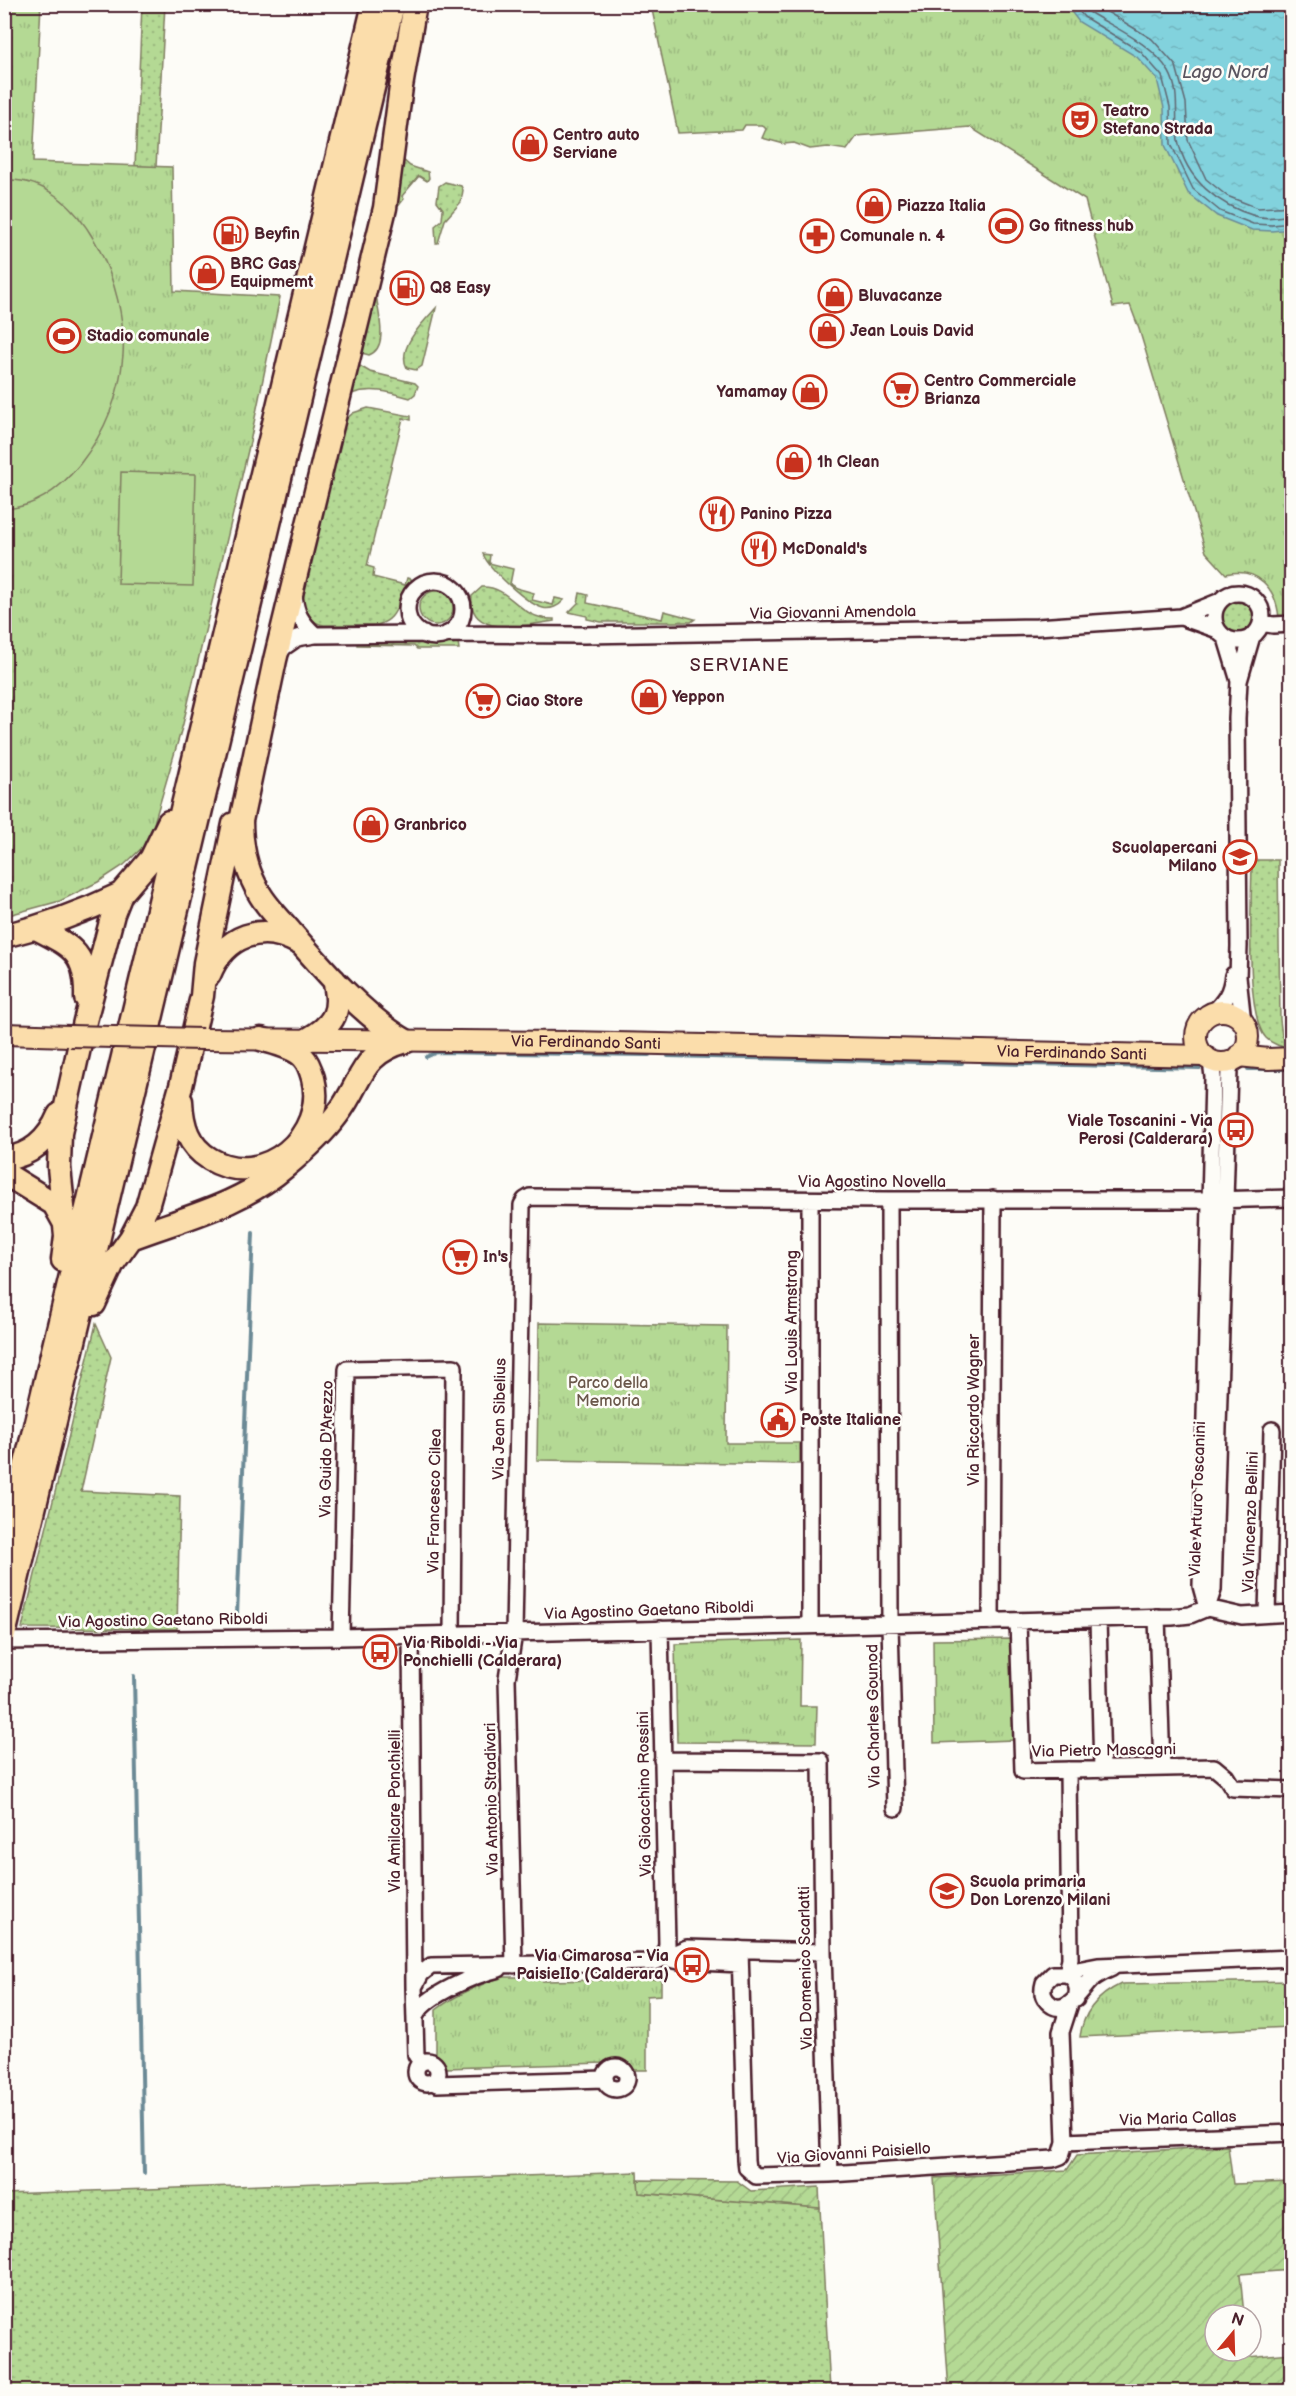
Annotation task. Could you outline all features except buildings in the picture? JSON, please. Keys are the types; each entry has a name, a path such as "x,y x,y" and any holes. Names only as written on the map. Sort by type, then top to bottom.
{"highway":[{"path":"4,1556 374,4"},
{"path":"5,1635 393,4"},
{"path":"56,1417 99,1290 147,1207 181,1086 202,996 205,963 228,851 385,208 415,4"},
{"path":"256,740 241,821 241,841 247,867 257,890 334,980 381,1026 406,1041"},
{"path":"77,1028 121,894 151,859 162,839 176,802 187,791"},
{"path":"4,936 80,913 121,894"},
{"path":"36,928 61,940 77,954 87,976 60,1133 58,1167 65,1226 64,1255 52,1314 58,1333"},
{"path":"202,996 217,958 224,949 236,941 264,932 287,936 301,944"},
{"path":"308,1040 326,1028 334,1016 338,999 334,980"},
{"path":"181,1086 182,1121 190,1139 202,1154 218,1164 237,1168 254,1168 287,1153 300,1140 309,1125 315,1106 315,1088 303,1056 261,1039"},
{"path":"131,1238 216,1209 267,1181 284,1168 336,1117 373,1056 388,1046 406,1041"},
{"path":"4,1159 25,1154 42,1142 53,1128 66,1097"},
{"path":"4,1173 54,1204 65,1226"}],"main road":[{"path":"1223,1011 1233,1013 1261,1046 1292,1058 1236,1058 1225,1062 1208,1058 1197,1045 1196,1034 1202,1021 1213,1013 1223,1011"},
{"name":"Via Ferdinando Santi","path":"4,1034 77,1028 202,1039 571,1042 1166,1055 1208,1058"},
{"path":"1236,1058 1245,1047 1245,1028"},
{"name":"Via Ferdinando Santi","path":"1166,1055 1182,1047 1196,1034"}],"street":[{"path":"376,633 395,621 407,609 411,595 417,588 435,581 449,585 457,591 463,606 463,614 456,628 447,634 432,637 413,625 407,609"},
{"path":"293,587 296,612 302,623 315,635"},
{"path":"1239,681 1214,617 1218,602 1230,594 1240,592 1251,596 1260,607 1261,622 1252,636 1239,681 1237,730 1238,977 1245,1028"},
{"name":"Via Giovanni Amendola","path":"447,634 995,628 1181,617 1218,602"},
{"path":"463,614 485,634"},
{"name":"Via Giovanni Amendola","path":"1181,617 1222,634"},
{"path":"1261,622 1273,625 1292,624"},
{"path":"275,660 284,647 297,638 315,635 376,633 424,634"},
{"path":"1222,634 1236,640 1244,640 1252,636"},
{"path":"1213,1013 1230,993 1239,946"},
{"name":"Viale Arturo Toscanini","path":"1207,1608 1213,1590 1218,1200 1213,1077 1208,1058"},
{"name":"Viale Arturo Toscanini","path":"1218,1200 1229,1070 1236,1058"},
{"name":"Via Agostino Novella","path":"522,1205 530,1197 810,1200 1292,1198"},
{"name":"Via Riccardo Wagner","path":"992,1622 993,1199"},
{"name":"Via Louis Armstrong","path":"810,1200 810,1625"},
{"name":"Via Charles Gounod","path":"889,1200 890,1624 895,1808"},
{"name":"Via Jean Sibelius","path":"514,1633 522,1205"},
{"name":"Via Francesco Cilea","path":"452,1634 454,1367"},
{"name":"Via Guido D'Arezzo","path":"341,1637 347,1369 454,1367"},
{"name":"Via Vincenzo Bellini","path":"1267,1614 1272,1430"},
{"name":"Via Agostino Gaetano Riboldi","path":"5,1635 411,1636 1157,1617 1190,1615 1207,1608 1242,1616 1292,1613"},
{"path":"1157,1617 1162,1768"},
{"path":"1098,1619 1102,1770"},
{"name":"Via Pietro Mascagni","path":"1018,1621 1023,1771 1214,1767 1226,1777 1233,1788 1292,1790"},
{"name":"Via Gioacchino Rossini","path":"660,1629 667,1944 664,1958"},
{"name":"Via Antonio Stradivari","path":"514,1633 507,1679 514,1965"},
{"name":"Via Amilcare Ponchielli","path":"411,1636 416,2055 421,2062 432,2062 437,2066 439,2072 433,2082 437,2084 604,2079 606,2082"},
{"name":"Via Domenico Scarlatti","path":"662,1760 821,1761 823,1952 830,2174"},
{"path":"1067,1974 1070,1958 1068,1770"},
{"path":"414,1987 421,1974 431,1966 654,1962 687,1948 823,1952"},
{"name":"Via Giovanni Paisiello","path":"740,1948 747,2168 756,2176 830,2174 1053,2159 1061,2156 1065,2142"},
{"path":"664,1958 679,1961 740,1964"},
{"path":"1065,2142 1061,2032 1044,1997 1044,1983 1053,1974 1067,1974 1077,1970 1117,1964 1292,1958"},
{"path":"1048,2003 1055,2007 1063,2007 1073,2001 1093,1978 1117,1964"},
{"path":"416,2015 419,2008 446,1990 493,1970 514,1965"},
{"path":"1061,2032 1078,1991 1076,1983 1067,1974"},
{"name":"Via Maria Callas","path":"1065,2142 1292,2133"}],"green space":[{"path":"41,4 33,162 172,167 174,291 280,297 250,442 183,724 153,827 143,847 124,865 98,882 60,901 5,916 4,5"},
{"path":"142,5 165,5 156,167 135,166"},
{"path":"651,5 1291,5 1291,618 1279,618 1274,597 1263,582 1247,574 1226,574 1206,552 1139,329 1130,305 1113,307 1085,200 970,127 857,136 847,150 828,147 810,149 794,143 784,144 762,138 766,129 762,125 745,125 742,130 678,133"},
{"path":"400,157 410,166 428,172 429,178 427,181 419,176 402,196 404,199 396,209 381,262 376,291 381,336 376,351 369,355 362,353 359,349"},
{"name":"Stadio comunale","path":"5,180 33,184 57,197 78,216 95,242 118,300 123,329 123,355 119,384 110,412 97,439 80,464 65,481 47,495 28,505 5,509"},
{"path":"445,182 461,186 463,190 461,202 445,220 438,243 436,243 435,226 442,220 443,209 437,201 439,186"},
{"path":"436,308 422,366 416,370 407,368 405,352 408,344"},
{"path":"358,365 370,372 415,383 418,386 415,394 410,398 388,392 373,391 351,394"},
{"path":"368,408 411,416 411,420 403,418 367,566 374,568 373,577 405,585 407,578 414,580 395,612 383,623 324,625 312,620 306,612 303,600 313,536 342,423 353,413"},
{"path":"121,472 196,474 193,586 118,584"},
{"path":"483,554 490,555 489,563 487,560"},
{"path":"489,563 513,569 510,584 534,593 532,600 553,605 555,598 564,600 552,608 543,608 528,600 500,577"},
{"path":"482,587 501,592 532,614 554,619 554,621 516,626 489,624 479,619 473,610 472,596"},
{"path":"436,591 448,596 453,608 448,620 436,625 424,620 419,608 424,596"},
{"path":"580,593 588,595 587,603 662,619 664,611 695,619 691,622 601,622 587,619 587,616 569,612 578,603"},
{"path":"1237,599 1249,604 1254,616 1249,628 1237,633 1225,628 1220,616 1225,604"},
{"path":"403,637 423,642 458,642 459,649 357,645 357,643"},
{"path":"1252,860 1278,860 1280,1020 1282,1036 1291,1043 1291,1048 1271,1042 1259,1025 1252,981"},
{"name":"Parco della Memoria","path":"539,1323 727,1326 726,1443 800,1443 800,1464 537,1460"},
{"path":"96,1324 111,1357 81,1491 180,1496 177,1629 22,1628"},
{"path":"1014,1639 1014,1740 934,1743 933,1640"},
{"path":"801,1640 800,1706 817,1706 816,1743 677,1742 675,1644"},
{"path":"502,1977 536,1977 543,1981 661,1979 661,1995 647,1996 647,2070 632,2070 630,2063 615,2060 604,2063 446,2068 436,2055 436,2010 468,1991"},
{"path":"1291,1981 1291,2027 1080,2037 1084,2019 1093,2005 1105,1993 1121,1984"},
{"path":"1228,2146 1233,2184 1291,2182 1291,2270 1240,2274 1243,2303 1203,2303 1203,2363 1263,2363 1263,2356 1291,2353 1291,2391 949,2391 934,2178 1067,2170 1077,2155"},
{"path":"638,2172 639,2193 820,2208 830,2391 5,2391 4,2194"},
{"path":"638,2180 737,2181 751,2191 819,2187 820,2208 639,2193"}],"water":[{"name":"Lago Nord","path":"1066,5 1291,5 1291,229 1252,230 1217,216 1188,193 1165,145 1164,108 1157,79 1137,57 1079,22"}],"waterway":[{"path":"426,1057 437,1052 495,1053"},
{"path":"509,1053 649,1055"},
{"path":"668,1056 962,1063"},
{"path":"982,1063 1200,1068"},
{"path":"1248,1069 1292,1069"},
{"path":"237,1615 253,1233"},
{"path":"134,1676 144,2173"}],"place":[{"name":"Teatro Stefano Strada","path":"1080,120"},
{"name":"Centro auto Serviane","path":"530,144"},
{"name":"Piazza Italia","path":"874,206"},
{"name":"Go fitness hub","path":"1006,226"},
{"name":"Beyfin","path":"231,234"},
{"name":"Comunale n. 4","path":"817,236"},
{"name":"BRC Gas Equipmemt","path":"207,273"},
{"name":"Q8 Easy","path":"407,288"},
{"name":"Bluvacanze","path":"835,296"},
{"name":"Jean Louis David","path":"827,331"},
{"name":"Stadio comunale","path":"64,336"},
{"name":"Centro Commerciale Brianza","path":"901,390"},
{"name":"Yamamay","path":"810,392"},
{"name":"1h Clean","path":"794,462"},
{"name":"Panino Pizza","path":"717,514"},
{"name":"McDonald's","path":"759,549"},
{"name":"Yeppon","path":"649,697"},
{"name":"Ciao Store","path":"483,701"},
{"name":"Granbrico","path":"371,825"},
{"name":"Scuolapercani Milano","path":"1240,857"},
{"name":"Viale Toscanini - Via Perosi (Calderara)","path":"1236,1130"},
{"name":"In's","path":"460,1257"},
{"name":"Poste Italiane","path":"778,1420"},
{"name":"Via Riboldi - Via Ponchielli (Calderara)","path":"380,1652"},
{"name":"Scuola primaria Don Lorenzo Milani","path":"947,1891"},
{"name":"Via Cimarosa - Via PaisieIIo (Calderara)","path":"692,1965"}],"district":[{"name":"SERVIANE","path":"740,665"}]}
